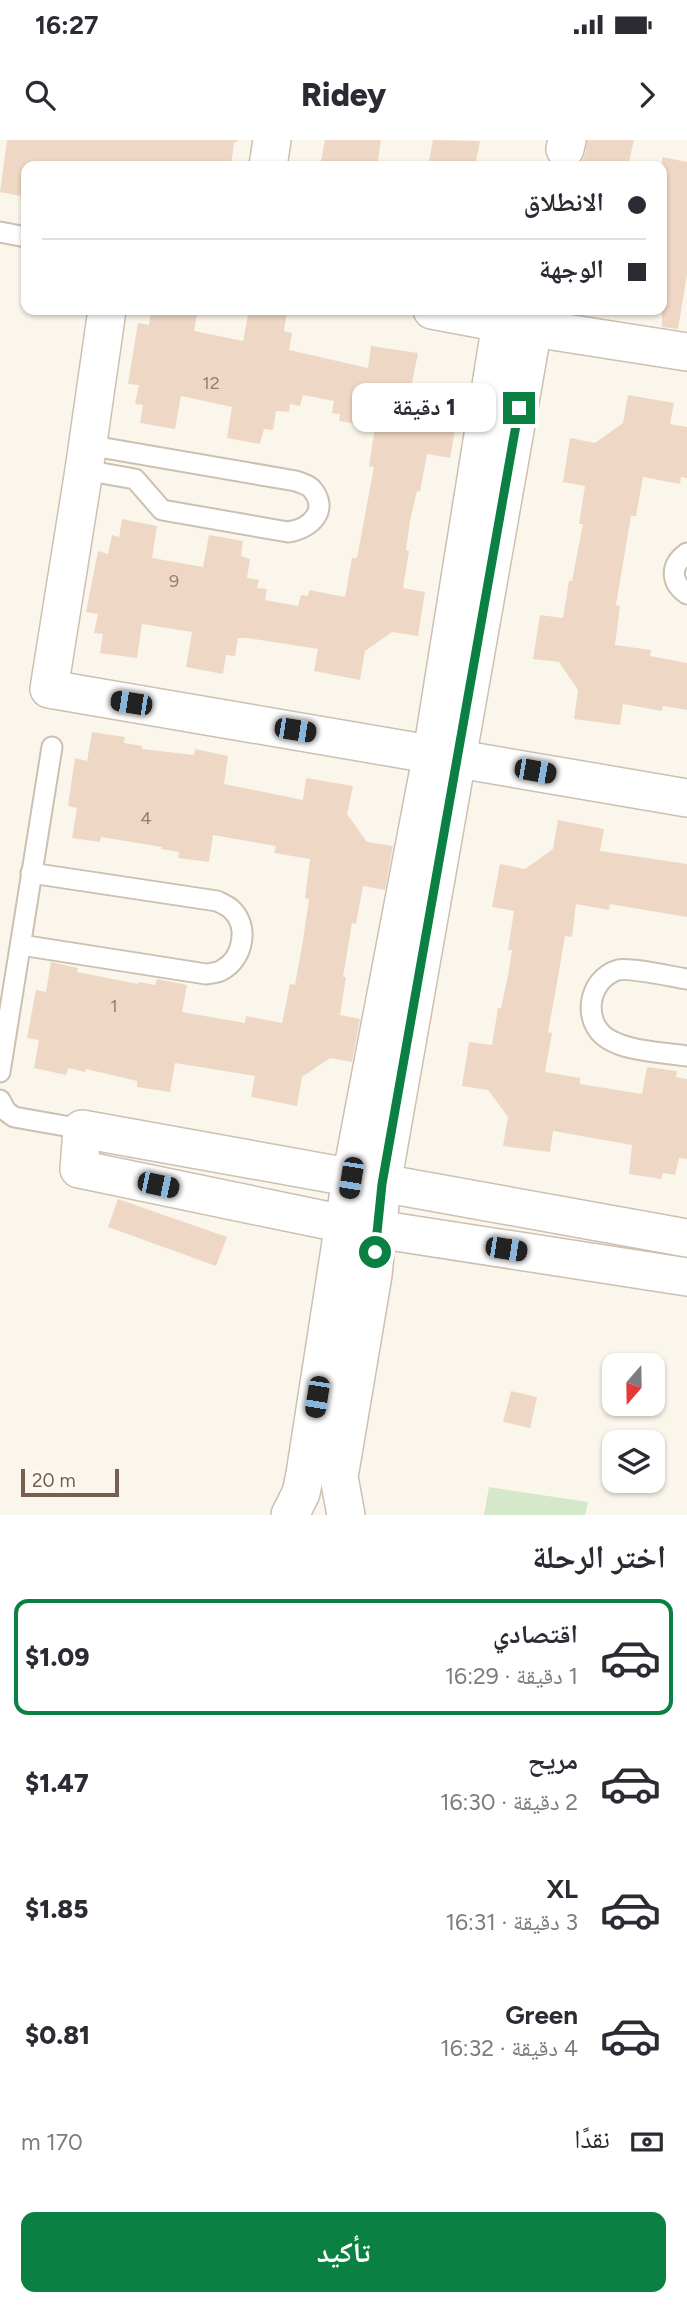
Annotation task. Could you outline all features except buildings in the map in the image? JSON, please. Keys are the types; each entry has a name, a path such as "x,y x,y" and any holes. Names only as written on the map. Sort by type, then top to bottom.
{"street":[{"path":"269,161 272,140"},
{"path":"106,315 49,689 687,798"},
{"path":"460,315 687,352"},
{"path":"290,1515 301,1493 361,1226 366,1181 445,755 517,325"},
{"path":"687,1238 82,1129 79,1169 361,1226 687,1277"},
{"path":"346,1515 340,1477 373,1275 361,1226"}],"lane":[{"path":"0,232 21,236"},
{"path":"86,458 296,481 311,487 317,499 318,512 312,523 302,530 288,531 162,510 135,479 86,458"},
{"path":"687,553 678,559 673,570 675,580 687,594"},
{"path":"0,1072 52,747"},
{"path":"21,945 206,974 221,971 233,961 241,948 243,937 240,921 231,908 217,901 32,873"},
{"path":"687,979 620,969 606,976 595,989 590,1006 596,1023 606,1038 626,1046 687,1056"},
{"path":"0,1100 6,1111 14,1117 82,1129"}],"green space":[{"path":"489,1487 588,1502 585,1515 484,1515"}],"route":[{"path":"375,1252 382,1184 519,408"}]}
